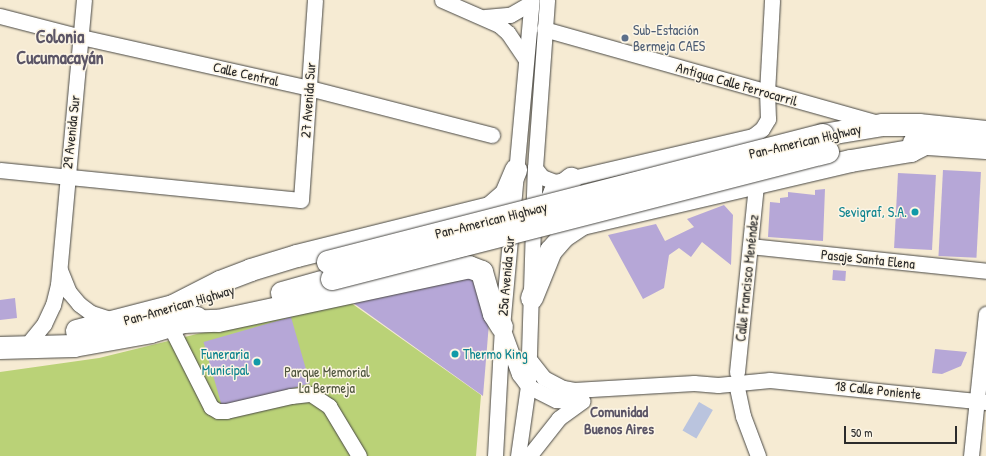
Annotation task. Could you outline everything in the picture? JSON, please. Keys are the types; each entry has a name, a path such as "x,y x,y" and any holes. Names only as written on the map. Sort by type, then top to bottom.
{"highway":[{"name":"Pan-American Highway","path":"0,343 31,340 120,322 175,318 330,270 826,144 883,125 919,125 984,134"},
{"name":"Pan-American Highway","path":"826,144 929,142 984,134"},
{"path":"571,180 556,192 552,199 552,209 554,217 561,222 582,224 851,161 911,151 929,142"},
{"path":"175,318 220,282 251,270 297,256 431,224 490,208 506,194 525,169"},
{"path":"431,224 455,226 462,232 466,241 461,256 436,273"},
{"path":"532,298 551,251 563,237 582,224"},
{"path":"175,318 218,321 469,267 482,272 494,314 502,327"},
{"name":"Pan-American Highway","path":"0,348 74,346 151,332 175,318"}],"street":[{"name":"29 Avenida Sur","path":"31,340 44,324 53,305 58,285 58,264 84,0"},
{"name":"27 Avenida Sur","path":"67,176 301,200 315,0"},
{"path":"442,0 485,17 508,33 525,58"},
{"name":"25a Avenida Sur","path":"495,456 502,327 525,169 547,0"},
{"path":"525,169 546,180 571,180 753,136 762,129 768,119 767,92 772,0"},
{"path":"485,17 510,15 531,2"},
{"name":"25a Avenida Sur","path":"518,456 528,386 528,359 532,298 525,169 525,58 531,2"},
{"name":"Calle Central","path":"0,16 81,37 309,88 492,135"},
{"name":"Antigua Calle Ferrocarril","path":"544,29 883,125"},
{"path":"0,170 67,176"},
{"name":"Calle Francisco Menéndez","path":"756,184 737,378 743,416 758,456"},
{"name":"Pasaje Santa Elena","path":"750,246 986,271"},
{"name":"29 Avenida Sur","path":"58,264 62,279 79,304 105,319 120,322"},
{"path":"972,456 982,402 986,314"},
{"path":"175,318 211,407 226,412 291,396 311,394 329,406 359,456"},
{"path":"502,327 509,341 519,374 528,386 556,400 580,402"},
{"name":"18 Calle Poniente","path":"528,359 544,378 563,388 603,390 737,378 770,380 982,402"},
{"name":"18 Calle Poniente","path":"528,456 559,418 580,402 603,390"}],"shaded area":[{"path":"699,402 713,410 696,439 682,431"}],"green space":[{"name":"Parque Memorial La Bermeja","path":"344,298 481,395 476,456 0,456 0,372 99,358"}],"building":[{"path":"943,170 981,172 976,258 938,256"},
{"name":"Sevigraf, S.A.","path":"898,173 936,175 932,250 894,248"},
{"path":"825,189 823,241 768,237 770,202 780,203 780,198 788,197 788,192 815,195 815,190"},
{"path":"724,205 733,215 731,265 702,242 691,257 679,248 669,255 664,288 643,299 608,235 656,224 665,241 694,227 687,219"},
{"path":"833,270 846,271 845,281 832,280"},
{"name":"Thermo King","path":"458,271 483,287 490,311 483,396 345,297"},
{"path":"15,298 17,318 0,320 0,300"},
{"name":"Funeraria Municipal","path":"291,317 310,383 223,408 204,342"},
{"path":"935,349 967,352 961,366 942,374 932,373"}],"place":[{"name":"Sub-Estación Bermeja CAES","path":"625,38"},
{"name":"Sevigraf, S.A.","path":"915,212"},
{"name":"Thermo King","path":"455,354"},
{"name":"Funeraria Municipal","path":"257,362"}],"district":[{"name":"Colonia Cucumacayán","path":"60,48"},
{"name":"Comunidad Buenos Aires","path":"619,420"}]}
